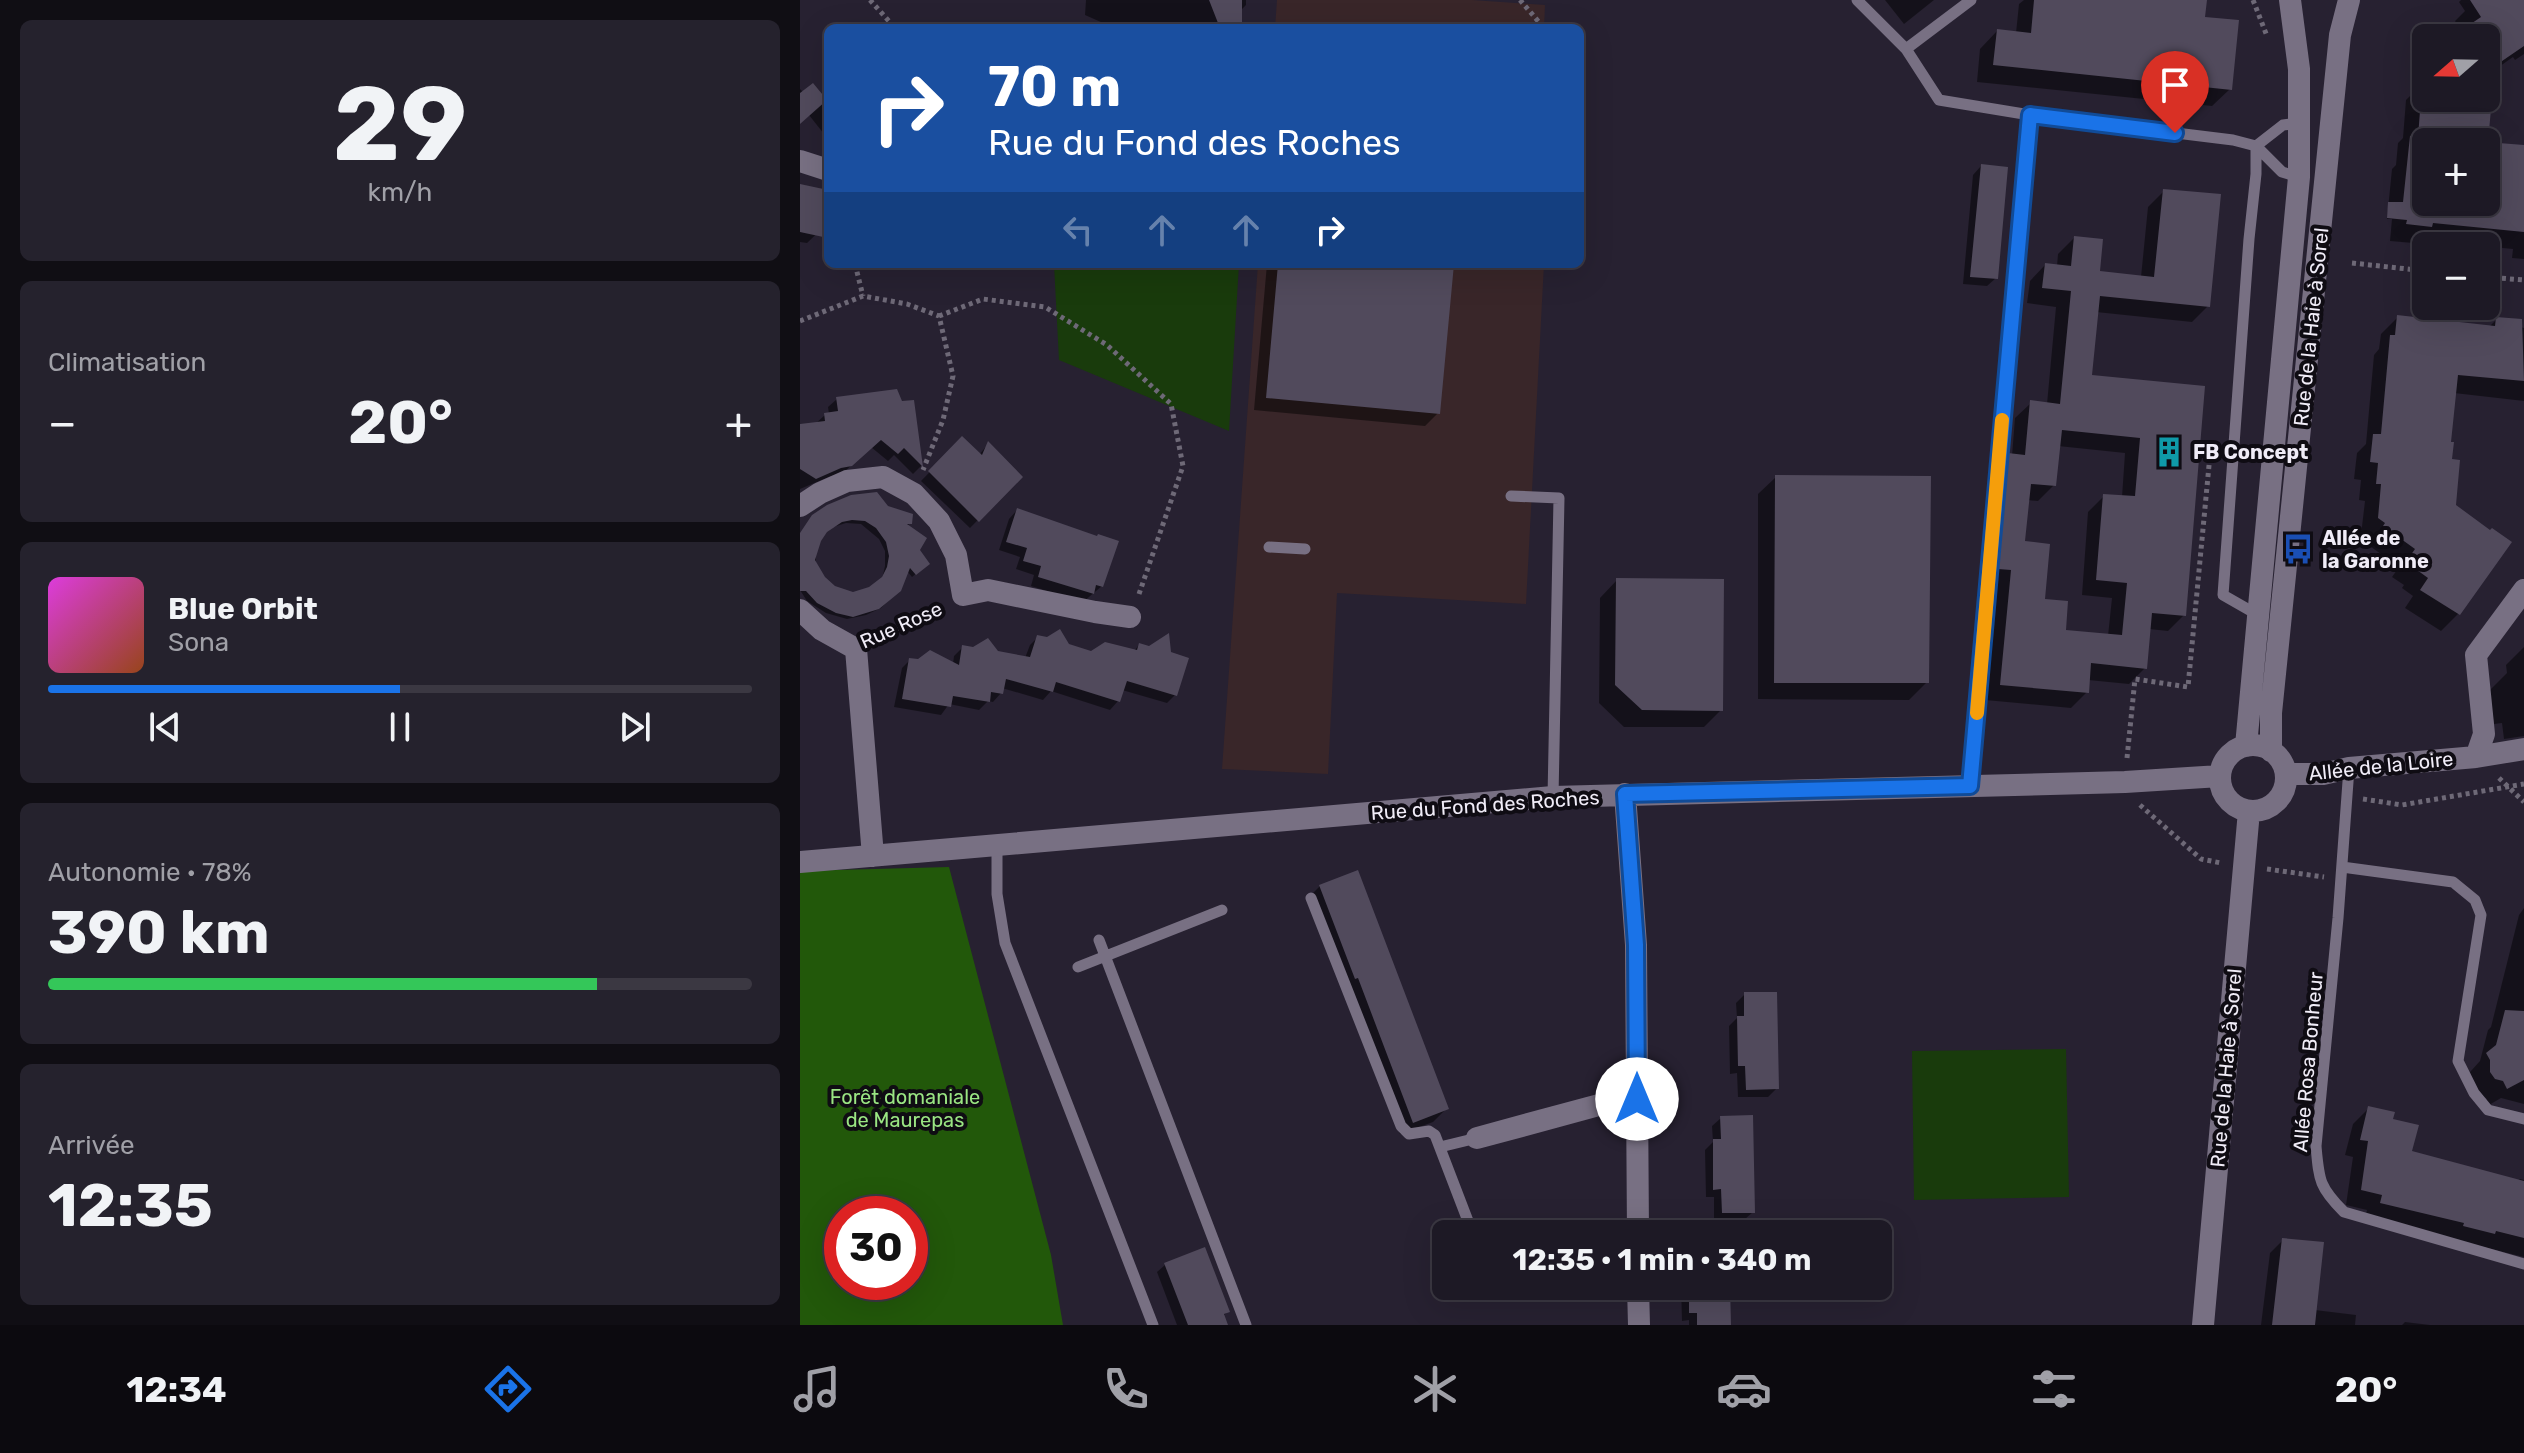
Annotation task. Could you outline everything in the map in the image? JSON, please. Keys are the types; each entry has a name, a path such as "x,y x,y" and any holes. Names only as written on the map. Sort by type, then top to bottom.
{"street":[{"name":"Rue de la Haie à Sorel","path":"2246,746 2299,177 2299,69 2290,0"},
{"name":"Rue de la Haie à Sorel","path":"2271,751 2271,713 2340,35 2349,0"},
{"path":"800,161 824,169"},
{"name":"Rue Rose","path":"800,506 847,481 883,477 914,494 939,521 956,555 963,595 988,590 1130,617"},
{"name":"Allée de la Loire","path":"2476,757 2484,734 2476,655 2524,590"},
{"name":"Rue Rose","path":"800,610 822,630 856,649"},
{"path":"856,649 873,856"},
{"path":"2257,745 2271,751 2283,763 2286,774 2280,799 2261,811 2235,806 2226,798 2221,787 2220,776 2227,758 2235,750 2246,746 2257,745"},
{"name":"Allée de la Loire","path":"2286,774 2323,774 2349,768 2476,757 2524,749"},
{"name":"Rue du Fond des Roches","path":"800,862 1553,797 2125,782 2220,776"},
{"path":"1625,794 1636,945 1638,1220"},
{"name":"Rue de la Haie à Sorel","path":"2203,1325 2249,811"},
{"path":"1477,1138 1621,1099 1637,1099"},
{"path":"1638,1300 1639,1325"}],"lane":[{"path":"1857,0 1906,49 1939,100 2030,115 2233,140 2256,146 2282,172 2299,177"},
{"path":"1906,49 1971,0"},
{"path":"1970,786 2030,115"},
{"path":"2256,146 2283,125 2300,123"},
{"path":"2256,146 2223,595 2259,616"},
{"path":"1511,496 1559,498 1553,797"},
{"path":"1269,547 1305,549"},
{"name":"Allée Rosa Bonheur","path":"2349,768 2316,1146 2319,1178 2326,1194 2344,1212 2524,1264"},
{"path":"997,845 997,894 1005,943 1153,1325"},
{"path":"2342,867 2453,882 2475,900 2481,915 2458,1061 2474,1093 2488,1110 2524,1119"},
{"path":"1311,898 1401,1126 1409,1134 1429,1131 1435,1135 1468,1220"},
{"path":"1078,967 1222,910"},
{"path":"1099,940 1246,1325"},
{"path":"1440,1147 1477,1138"}],"path":[{"path":"870,0 891,24"},
{"path":"1520,0 1541,24"},
{"path":"2253,0 2270,45"},
{"path":"2352,263 2412,269"},
{"path":"856,268 863,296"},
{"path":"2500,278 2524,280"},
{"path":"800,321 863,296 907,304 939,316 983,299 1045,307 1107,345 1171,404 1183,466 1130,617"},
{"path":"914,494 943,420 953,376 939,316"},
{"name":"Rue Rose","path":"856,649 963,595"},
{"path":"2346,797 2402,805 2524,784"}],"shaded area":[{"path":"1277,0 1472,0 1545,5 1544,24 1275,24"},
{"path":"1258,268 1544,268 1526,604 1337,593 1328,774 1222,769"}],"green space":[{"path":"1054,268 1239,268 1229,431 1059,360"},
{"name":"Forêt domaniale de Maurepas","path":"949,867 1051,1255 1063,1325 800,1325 800,871"},
{"path":"2066,1049 2069,1197 1914,1200 1912,1051"}],"building":[{"path":"1209,0 1242,0 1242,22 1218,23"},
{"path":"2034,0 2207,0 2205,17 2239,20 2232,90 1993,65 1997,29 2031,33"},
{"path":"2470,0 2524,0 2524,46 2500,62 2500,24 2471,24 2481,17"},
{"path":"813,83 824,96 824,103 800,124 800,93"},
{"path":"2420,112 2491,112 2489,128 2419,128"},
{"path":"2410,136 2412,216 2500,216 2500,143 2524,145 2524,232 2433,223 2432,227 2387,218 2388,202 2403,202"},
{"path":"1981,164 2008,167 1998,279 1970,277"},
{"path":"800,184 824,189 824,237 800,232"},
{"path":"2163,189 2221,194 2210,307 2100,296 2092,375 2205,386 2186,616 2152,613 2147,669 2091,663 2089,693 2000,685 2011,570 1998,569 2008,453 2025,455 2030,400 2060,404 2071,291 2042,288 2045,263 2071,266 2074,236 2103,239 2100,271 2154,277","holes":["2062,430 2140,438 2135,496 2103,494 2096,580 2127,583 2122,635 2066,630 2068,601 2045,599 2050,544 2025,541 2031,484 2056,486"]},
{"path":"1278,268 1454,268 1440,414 1266,398"},
{"path":"2397,315 2412,317 2412,320 2495,326 2496,320 2500,317 2522,319 2524,381 2458,375 2451,442 2454,442 2452,459 2460,460 2456,505 2512,542 2460,615 2420,590 2428,578 2417,570 2420,567 2408,559 2415,549 2383,526 2385,523 2378,518 2381,484 2376,484 2378,463 2370,462 2373,434 2381,434 2390,335 2395,335"},
{"path":"897,389 902,401 914,400 923,467 904,448 898,454 881,440 852,466 816,479 800,469 800,424 825,421 824,413 838,411 836,397"},
{"path":"962,436 982,455 988,441 1023,477 979,522 928,471"},
{"path":"1775,475 1931,476 1929,683 1774,683"},
{"path":"877,492 888,506 913,514 912,524 907,524 927,538 920,550 930,564 916,575 910,568 901,591 879,609 853,617 836,613 817,603 806,591 800,591 800,533 812,515 851,495","holes":["865,521 876,528 886,542 889,556 882,577 869,587 853,592 835,586 825,577 815,560 827,532 842,522"]},
{"path":"1017,508 1119,541 1103,587 1096,585 1094,594 1038,577 1041,566 1023,561 1027,548 1006,542"},
{"path":"1616,578 1724,579 1723,711 1642,710 1615,685"},
{"path":"1060,629 1069,644 1091,651 1105,642 1137,650 1139,643 1149,646 1169,633 1171,652 1189,658 1177,696 1127,681 1120,702 1056,682 1053,692 1006,679 1003,694 991,692 990,702 953,696 951,707 902,699 909,658 918,659 930,650 959,665 962,645 973,647 988,638 998,651 1030,657 1037,635 1047,637"},
{"path":"1358,870 1449,1109 1413,1123 1319,885"},
{"path":"1744,992 1777,992 1779,1089 1746,1090 1745,1066 1738,1066 1737,1016 1744,1016"},
{"path":"2505,1010 2524,1011 2524,1080 2507,1089 2503,1081 2495,1079 2490,1072 2490,1060 2486,1053 2496,1045"},
{"path":"2368,1106 2395,1112 2393,1119 2419,1125 2412,1151 2524,1181 2524,1238 2496,1231 2495,1234 2463,1226 2464,1223 2380,1203 2382,1195 2361,1190 2368,1141 2360,1140"},
{"path":"1753,1115 1755,1213 1722,1213 1721,1189 1713,1190 1713,1139 1721,1139 1720,1116"},
{"path":"2282,1238 2324,1242 2315,1325 2272,1325"},
{"path":"1205,1247 1230,1312 1224,1314 1228,1325 1188,1325 1164,1263"},
{"path":"1689,1300 1730,1300 1731,1325 1697,1325 1697,1313 1689,1313"}],"slow traffic":[{"path":"1977,713 2002,420"}],"place":[{"name":"FB Concept","path":"2169,452"},
{"name":"Allée de la Garonne","path":"2298,549"}],"route":[{"path":"1637,1099 1636,945 1625,794 1970,786 2030,115 2175,133"}]}
